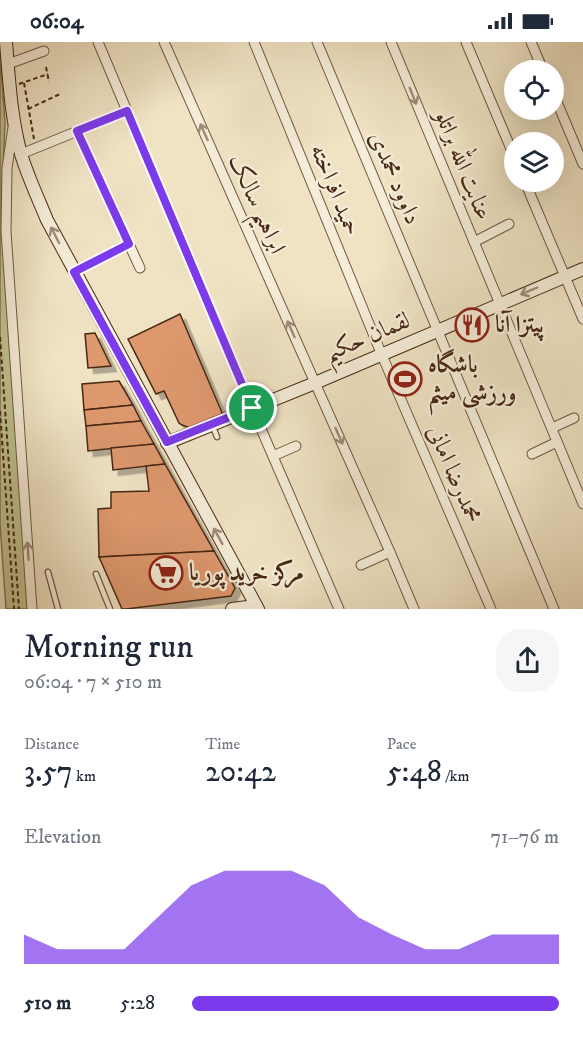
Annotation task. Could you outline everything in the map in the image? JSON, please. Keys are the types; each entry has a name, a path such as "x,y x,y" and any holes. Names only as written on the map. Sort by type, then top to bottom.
{"street":[{"path":"6,42 9,88 21,154 47,220 257,607 232,609"},
{"path":"98,42 339,609"},
{"name":"ابراهیم سالک","path":"164,42 414,609"},
{"name":"حمید افراخته","path":"254,42 381,353"},
{"name":"داوود محمدی","path":"317,42 554,609"},
{"name":"عنایت الله براتلو","path":"391,42 583,504"},
{"path":"466,42 504,132"},
{"path":"531,42 539,60"},
{"path":"8,64 44,51"},
{"path":"21,154 127,111"},
{"path":"564,119 583,164"},
{"path":"14,121 7,168 6,231 32,609"},
{"path":"77,131 140,268"},
{"path":"529,192 583,319"},
{"path":"474,242 509,224"},
{"path":"74,272 129,244"},
{"name":"لقمان حکیم","path":"167,442 315,383 583,269"},
{"name":"محمدرضا امانی","path":"381,353 491,609"},
{"path":"552,428 574,418"},
{"path":"532,454 557,442"},
{"path":"273,456 296,446"},
{"path":"361,565 390,552"}],"lane":[{"path":"212,424 217,437"},
{"path":"48,572 58,609"},
{"path":"96,574 110,609"}],"path":[{"path":"46,67 49,82"},
{"path":"9,88 48,74"},
{"path":"24,83 37,148"},
{"path":"28,109 60,93"},
{"path":"0,337 19,609"},
{"path":"0,411 14,609"}],"green space":[{"path":"0,53 5,122 2,194 4,241 29,609 6,609 0,524"}],"building":[{"path":"180,314 223,415 190,428 179,423 164,391 156,394 128,339"},
{"path":"95,333 111,366 88,368 85,334"},
{"path":"119,381 133,405 84,410 82,384"},
{"path":"133,405 141,421 86,426 84,410"},
{"path":"141,421 154,444 88,451 86,426"},
{"path":"154,444 165,464 113,470 111,448"},
{"path":"165,464 214,551 99,557 98,509 111,508 111,492 149,491 146,466"},
{"name":"مرکز خرید پوریا","path":"214,551 235,588 231,596 126,609 122,609 99,557"}],"place":[{"name":"پیتزا آنا","path":"472,325"},
{"name":"باشگاه ورزشی میثم","path":"405,379"},
{"name":"مرکز خرید پوریا","path":"166,573"}],"route":[{"path":"127,111 252,408 167,442 74,272 129,244 77,131 127,111"}]}
